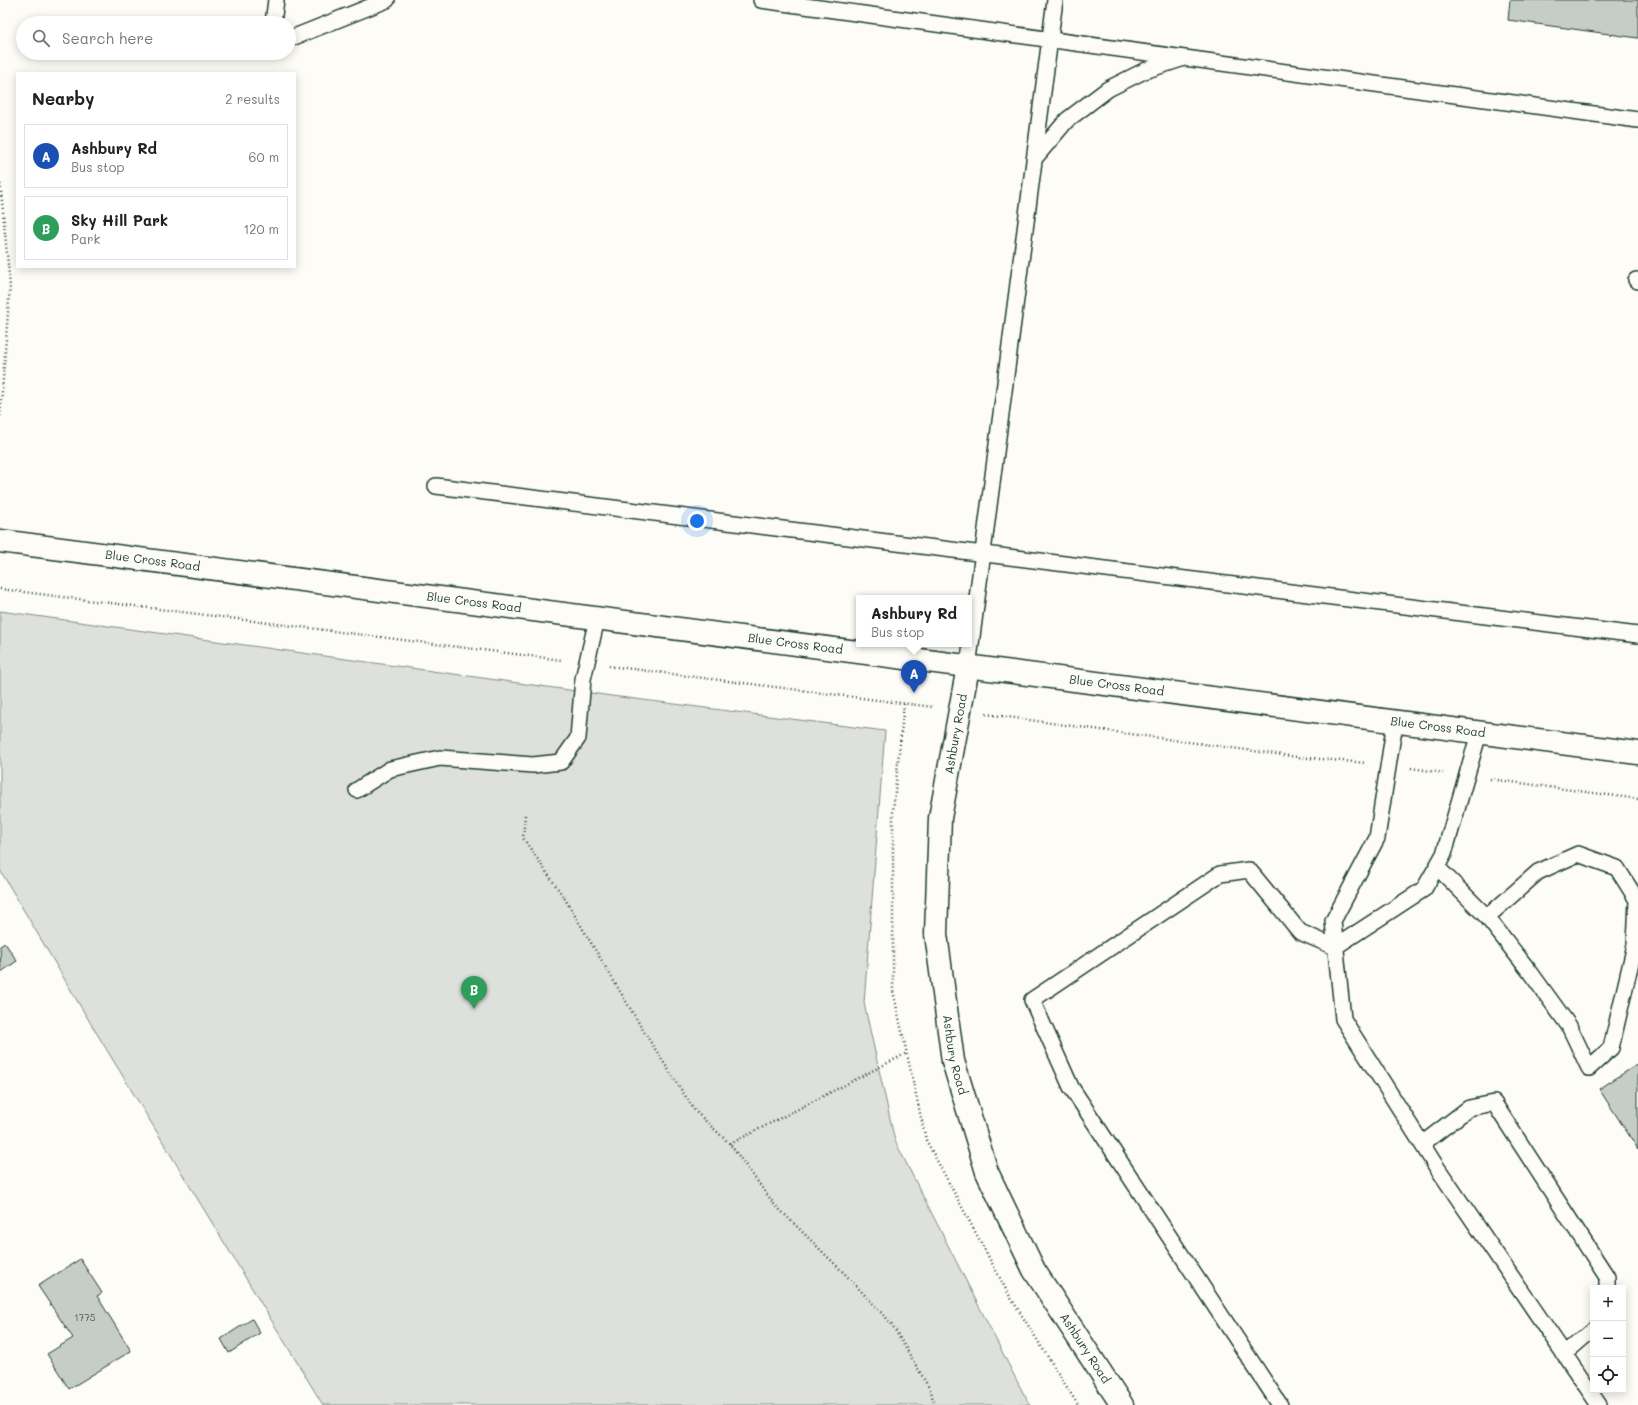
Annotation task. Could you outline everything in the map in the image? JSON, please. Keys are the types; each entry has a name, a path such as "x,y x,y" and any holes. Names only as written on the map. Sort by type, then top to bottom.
{"street":[{"name":"Blue Cross Road","path":"0,541 1638,753"},
{"name":"Ashbury Road","path":"968,667 940,818 936,934 953,1061 987,1172 1034,1270 1122,1405"}],"lane":[{"path":"274,16 276,0"},
{"path":"296,36 387,0"},
{"path":"761,0 1638,120"},
{"path":"972,637 1055,0"},
{"path":"1035,158 1067,120 1108,89 1144,71 1185,58"},
{"path":"436,486 1638,635"},
{"path":"357,790 390,769 440,758 533,766 561,762 578,738 583,679 597,619"},
{"path":"968,667 971,647"},
{"path":"1395,722 1377,838 1333,921 1343,1019 1422,1144 1599,1405"},
{"path":"1335,947 1424,889 1444,854 1479,733"},
{"path":"1437,867 1487,917 1530,972 1569,1026 1589,1068 1611,1048 1635,945 1636,900 1617,868 1578,854 1538,872 1487,917"},
{"path":"1280,1405 1071,1087 1032,1000 1220,874 1249,870 1300,932 1335,947"},
{"path":"1422,1144 1469,1108 1494,1103 1607,1277 1607,1285"},
{"path":"1564,1354 1590,1332"}],"path":[{"path":"0,180 10,286 0,418"},
{"path":"0,589 960,711 1297,757 1389,765 1638,799"},
{"path":"525,815 522,838 565,899 646,1035 695,1111 730,1144 774,1204 845,1274 891,1323 931,1391 934,1405"},
{"path":"730,1144 907,1053"}],"shaded area":[{"path":"0,611 612,696 885,731 864,1003 895,1141 1030,1405 323,1405 85,1014 0,870"}],"building":[{"path":"1510,0 1638,0 1638,38 1508,20"},
{"path":"5,943 17,961 1,972 0,946"},
{"path":"1638,1064 1638,1149 1599,1089"},
{"path":"80,1259 102,1293 97,1296 131,1351 69,1389 47,1354 73,1338 38,1286"},
{"path":"252,1319 260,1333 229,1353 221,1339"}],"place":[{"name":"Ashbury Rd","path":"914,693"},
{"name":"Sky Hill Park","path":"474,1009"}]}
